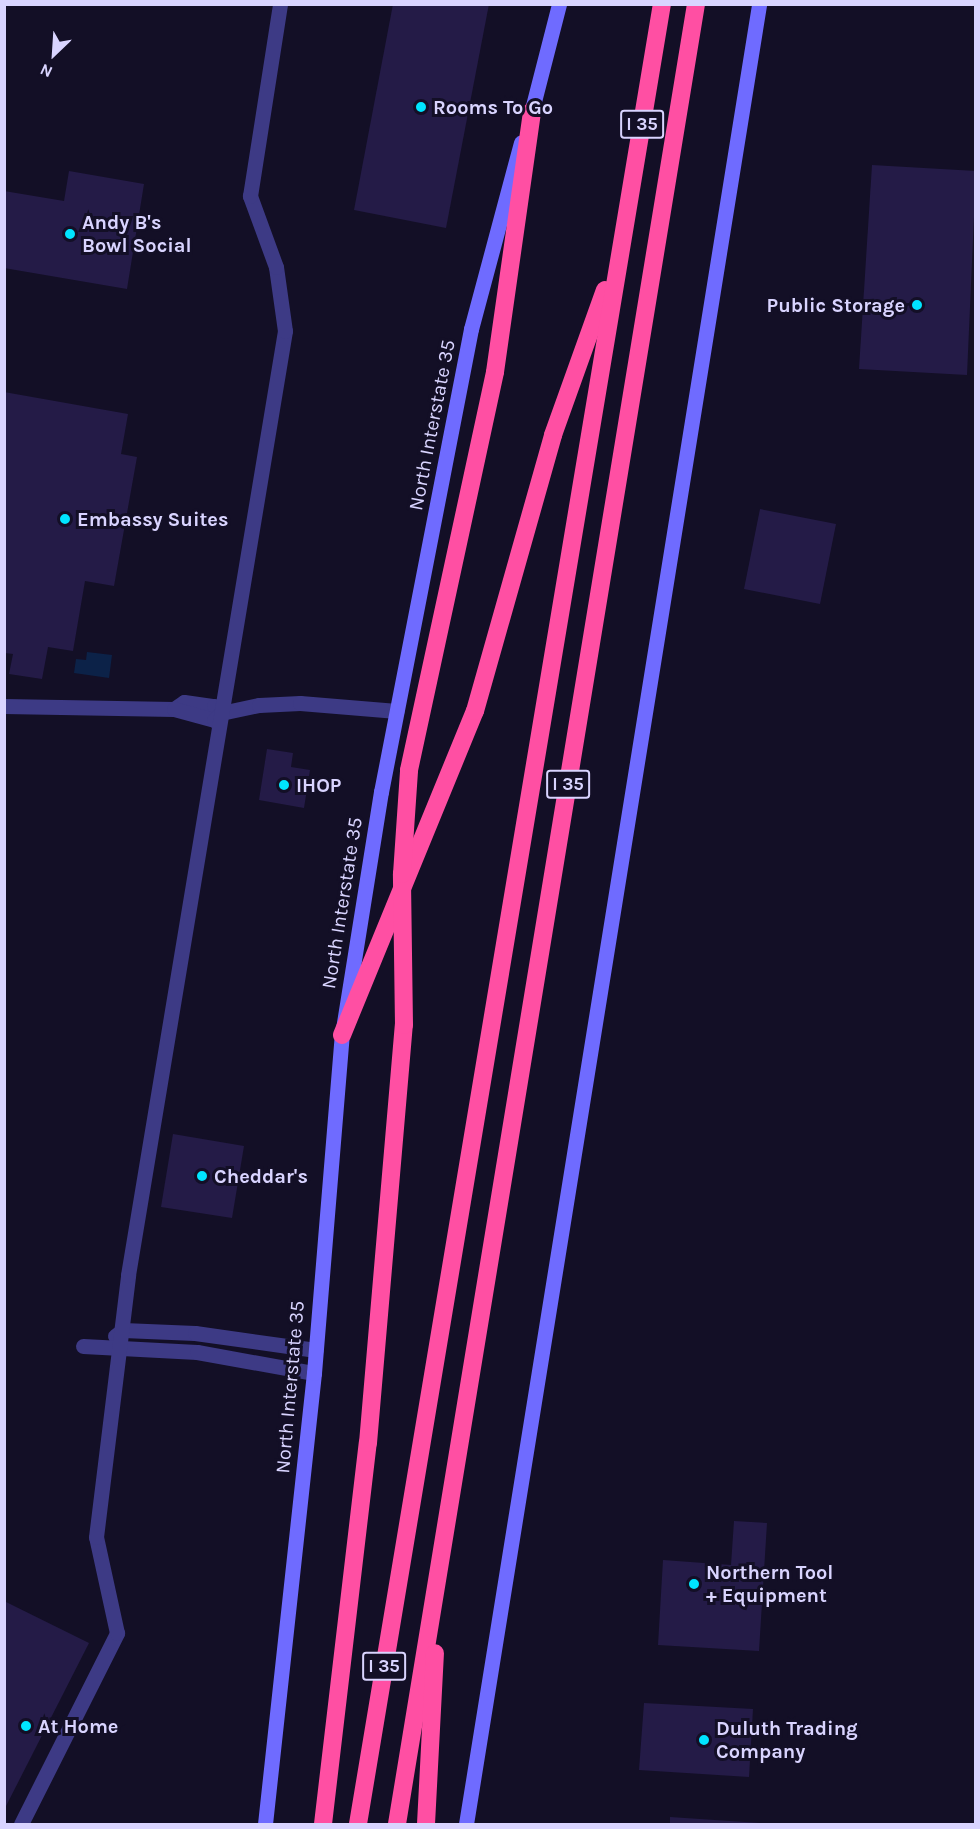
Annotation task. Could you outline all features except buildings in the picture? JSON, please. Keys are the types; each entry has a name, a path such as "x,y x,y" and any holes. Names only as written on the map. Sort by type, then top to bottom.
{"highway":[{"name":"I 35","path":"358,1824 662,4"},
{"name":"I 35","path":"396,1824 696,4"},
{"path":"323,1824 368,1443 401,1065 402,874 410,770 495,372 532,111"},
{"path":"342,1035 475,711 553,435 622,243"},
{"path":"426,1824 440,1564"}],"main road":[{"name":"North Interstate 35","path":"265,1824 314,1373 342,1035 398,711 471,328 532,111 559,4"},
{"path":"466,1824 759,4"}],"street":[{"path":"21,1824 117,1633 96,1537 120,1350 221,713 285,331 276,267 254,219 250,196 280,4"},
{"path":"4,706 174,709 213,720 221,713 300,703 398,711"},
{"path":"105,1345 123,1330 195,1333 316,1350"},
{"path":"83,1346 105,1345 120,1350 197,1352 314,1373"}],"water":[{"path":"87,652 112,655 109,678 74,673 76,659 86,660"}],"place":[{"name":"Rooms To Go","path":"421,107"},
{"name":"Andy B's Bowl Social","path":"70,234"},
{"name":"Public Storage","path":"917,305"},
{"name":"Embassy Suites","path":"65,519"},
{"name":"IHOP","path":"284,785"},
{"name":"Cheddar's","path":"202,1176"},
{"name":"Northern Tool + Equipment","path":"694,1584"},
{"name":"At Home","path":"26,1726"},
{"name":"Duluth Trading Company","path":"704,1740"}]}
